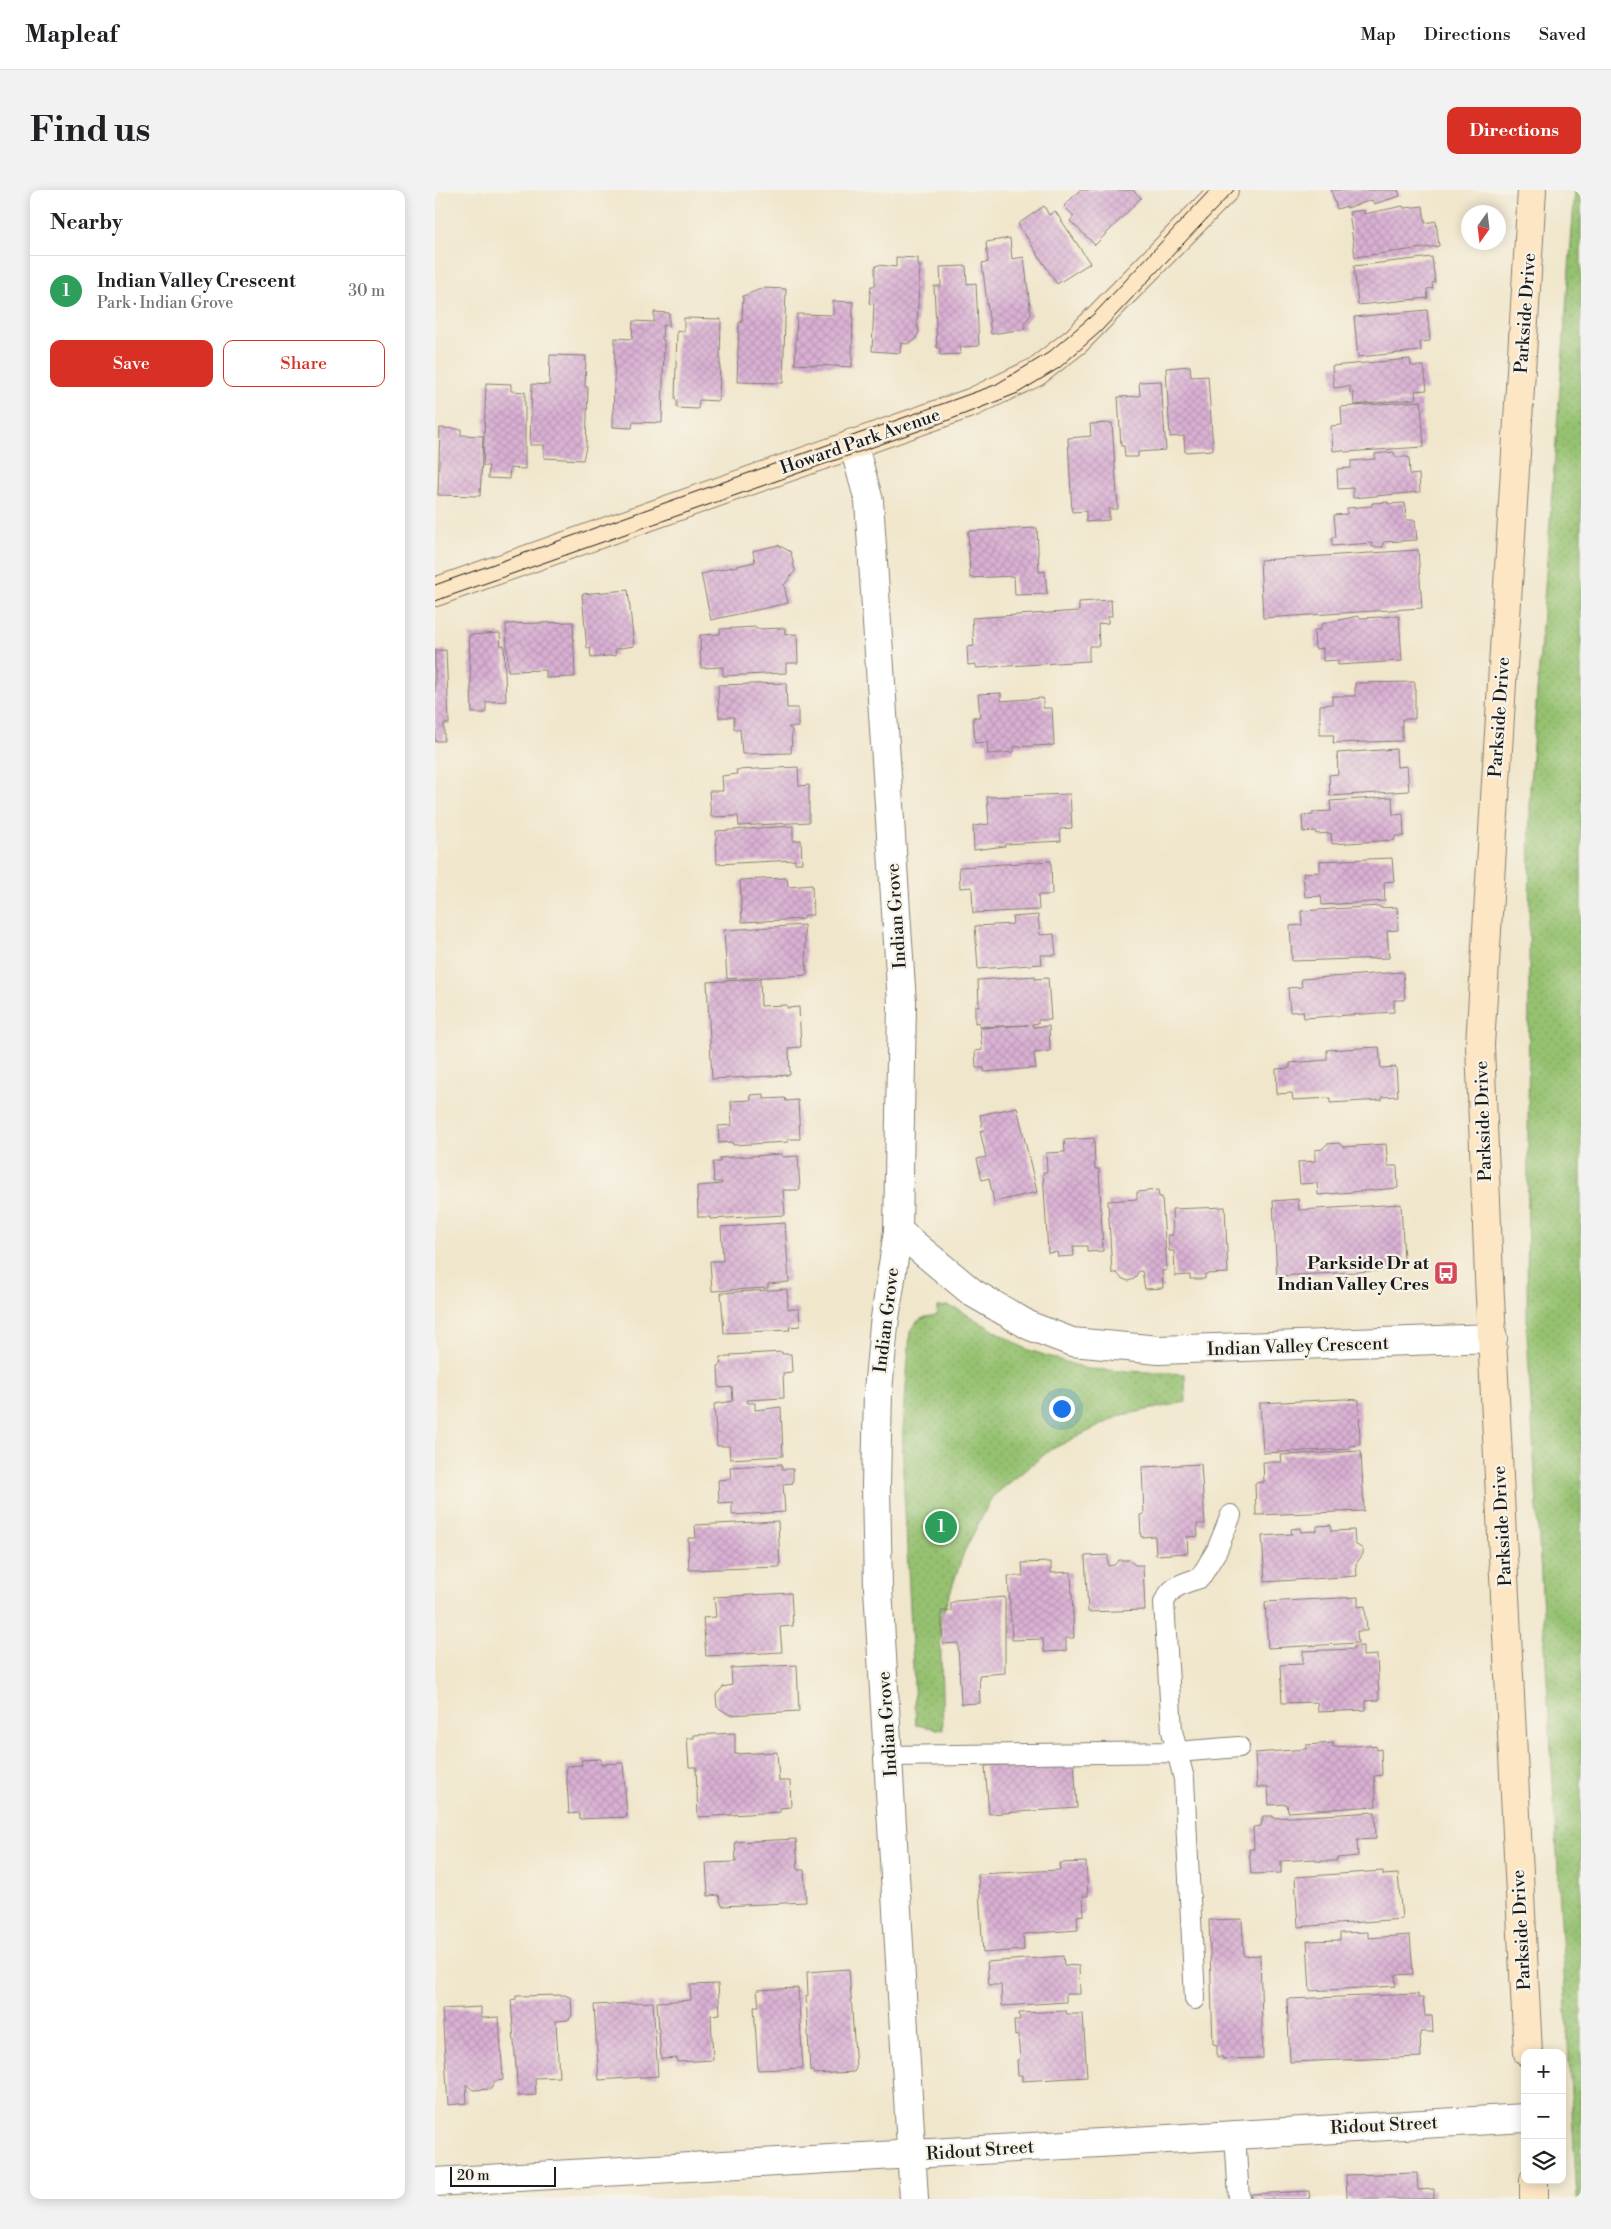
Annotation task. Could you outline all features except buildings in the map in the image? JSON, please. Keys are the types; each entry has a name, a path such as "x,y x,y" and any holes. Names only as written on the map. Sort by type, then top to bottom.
{"main road":[{"name":"Howard Park Avenue","path":"435,592 973,402 1035,372 1082,335 1224,190"},
{"name":"Parkside Drive","path":"1528,2049 1489,1278 1480,1045 1532,190"},
{"path":"1533,2184 1534,2199"}],"street":[{"name":"Indian Grove","path":"853,443 869,501 901,1003 898,1231 880,1363 875,1485 878,1588 914,2199"},
{"name":"Indian Valley Crescent","path":"898,1231 981,1298 1030,1326 1072,1342 1159,1350 1493,1338"},
{"name":"Ridout Street","path":"435,2182 1521,2118"}],"lane":[{"path":"1195,1999 1183,1779 1173,1731 1164,1603 1167,1593 1180,1585 1200,1578 1217,1550 1231,1515"},
{"path":"889,1756 1177,1752 1239,1747"},
{"path":"1235,2134 1239,2199"}],"green space":[{"path":"1575,190 1581,190 1581,2199 1577,2199 1527,1334 1530,785"},
{"path":"948,1306 959,1310 1026,1349 1087,1369 1185,1374 1186,1402 1122,1415 1050,1450 992,1497 964,1552 940,1622 943,1730 916,1725 903,1471 903,1430 910,1332 914,1324 921,1319 937,1315 937,1307"}],"tram line":[{"path":"435,585 995,385 1048,353 1095,313 1210,190"},
{"path":"435,601 944,422 1018,393 1059,368 1100,332 1234,190"}],"place":[{"name":"Parkside Dr at Indian Valley Cres","path":"1446,1273"},
{"name":"Indian Valley Crescent","path":"941,1527"}]}
